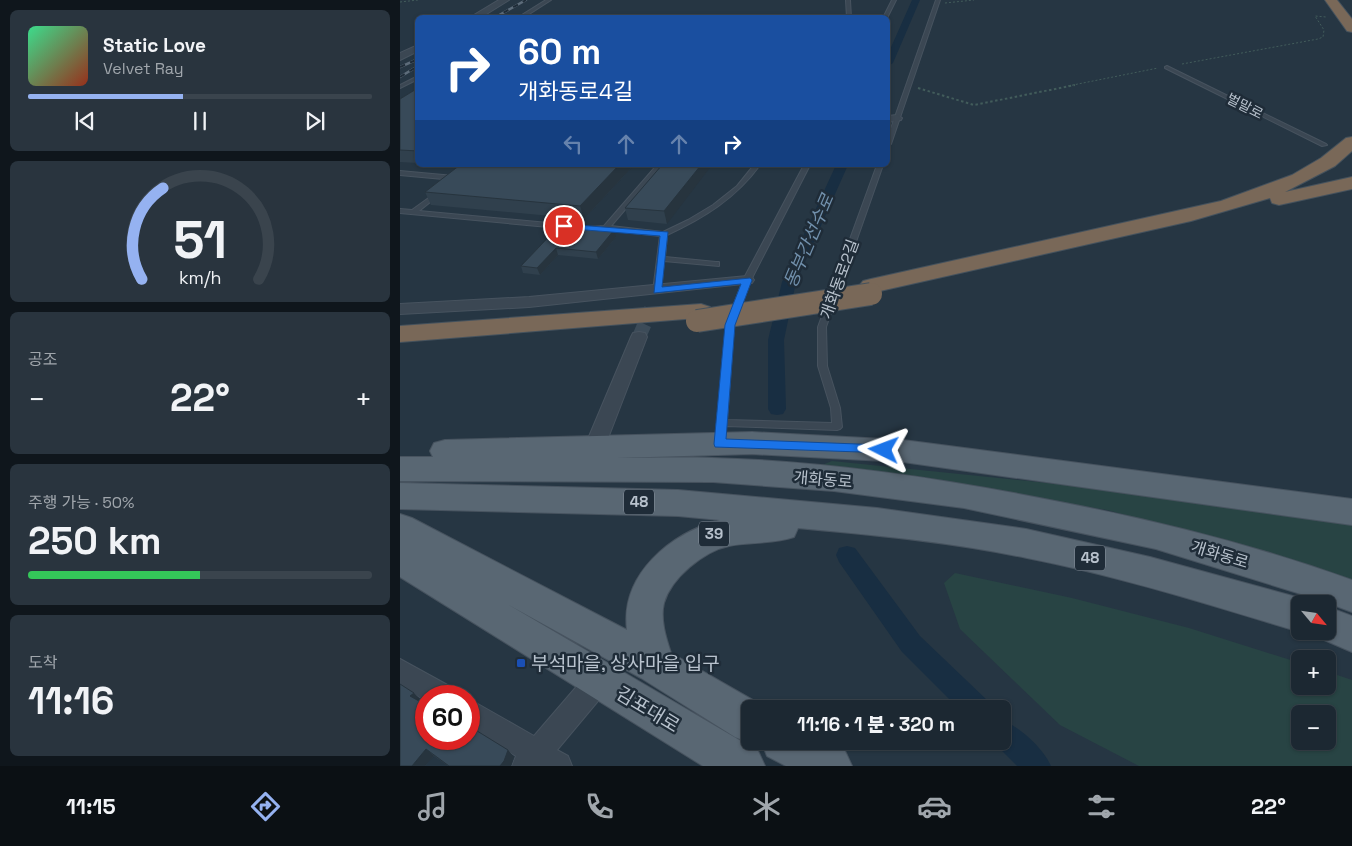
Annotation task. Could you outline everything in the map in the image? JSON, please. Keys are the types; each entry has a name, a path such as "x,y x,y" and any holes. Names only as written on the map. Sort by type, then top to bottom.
{"highway":[{"path":"1331,0 1352,28"},
{"path":"871,290 1204,211 1261,194 1324,165 1352,142"},
{"path":"400,346 467,342 699,317 871,290 1352,182"},
{"path":"400,334 699,317"}],"main road":[{"path":"400,453 595,446 721,433 752,443 903,451 1352,512"},
{"name":"개화동로","path":"400,469 713,470 834,479 964,495 1156,535 1320,584 1352,596"},
{"name":"48","path":"400,496 678,503 877,522 1026,544 1150,572 1291,612"},
{"name":"39","path":"655,664 647,634 644,606 667,566 689,548 715,534 746,528 877,522"},
{"path":"400,528 655,664 741,717"},
{"name":"김포대로","path":"400,559 429,574 743,766"},
{"path":"1336,627 1352,634"},
{"path":"799,750 830,766"}],"street":[{"path":"478,15 505,0"},
{"path":"400,57 415,49"},
{"path":"400,309 529,302 657,291 747,280"},
{"path":"651,309 657,291"},
{"path":"595,446 639,337"},
{"path":"400,670 424,685"},
{"path":"480,720 540,762 600,680"}],"lane":[{"path":"524,15 549,0"},
{"path":"848,0 849,15"},
{"path":"886,15 894,0"},
{"path":"891,119 908,87 938,2"},
{"name":"벌말로","path":"1167,67 1324,145"},
{"path":"400,87 415,79"},
{"path":"606,228 658,167"},
{"path":"400,211 596,230 606,228 664,234 696,219 730,194 756,167"},
{"path":"721,433 730,325 747,280 806,167"},
{"name":"개화동로2길","path":"721,433 837,428 838,410 824,376 821,353 822,327 879,167"},
{"path":"400,173 460,176 450,184"},
{"path":"414,212 443,190"},
{"path":"657,291 664,234"},
{"path":"662,259 716,264"}],"path":[{"path":"400,2 418,0"},
{"path":"938,2 974,0"},
{"path":"908,87 923,89 974,105 1318,39 1323,37 1324,30 1315,16 1326,17"}],"green space":[{"path":"832,461 1087,487 1352,520 1352,581 1304,564 1107,510 893,476 817,467"},
{"path":"955,573 1072,598 1189,628 1291,660 1291,695 1336,695 1336,675 1352,680 1352,766 1139,766 1060,725 960,629 944,583"}],"building":[{"path":"415,90 415,151 400,150 400,99"},
{"path":"457,167 617,167 580,206 425,192"},
{"path":"660,167 699,167 664,211 625,208"},
{"path":"560,225 614,230 596,252 556,248 537,268 521,266"},
{"path":"400,684 414,693 410,696 415,699 415,750 425,750 412,766 400,766"},
{"path":"480,733 508,750 500,766 449,766 427,750 480,750"}],"waterway":[{"name":"동부간선수로","path":"890,58 916,0"},
{"name":"동부간선수로","path":"777,409 776,340 789,282 841,167"},
{"name":"동부간선수로","path":"847,555 911,644 969,700"},
{"name":"동부간선수로","path":"1011,741 1037,766"}],"tunnel":[{"path":"639,337 651,309"}],"railway":[{"path":"499,15 526,0"},
{"path":"400,67 415,60"},
{"path":"400,77 415,68"}],"place":[{"name":"부석마을, 상사마을 입구","path":"521,663"}],"route":[{"path":"564,226 664,234 665,244 657,291 747,280 730,325 720,444 752,443 884,450"}]}
